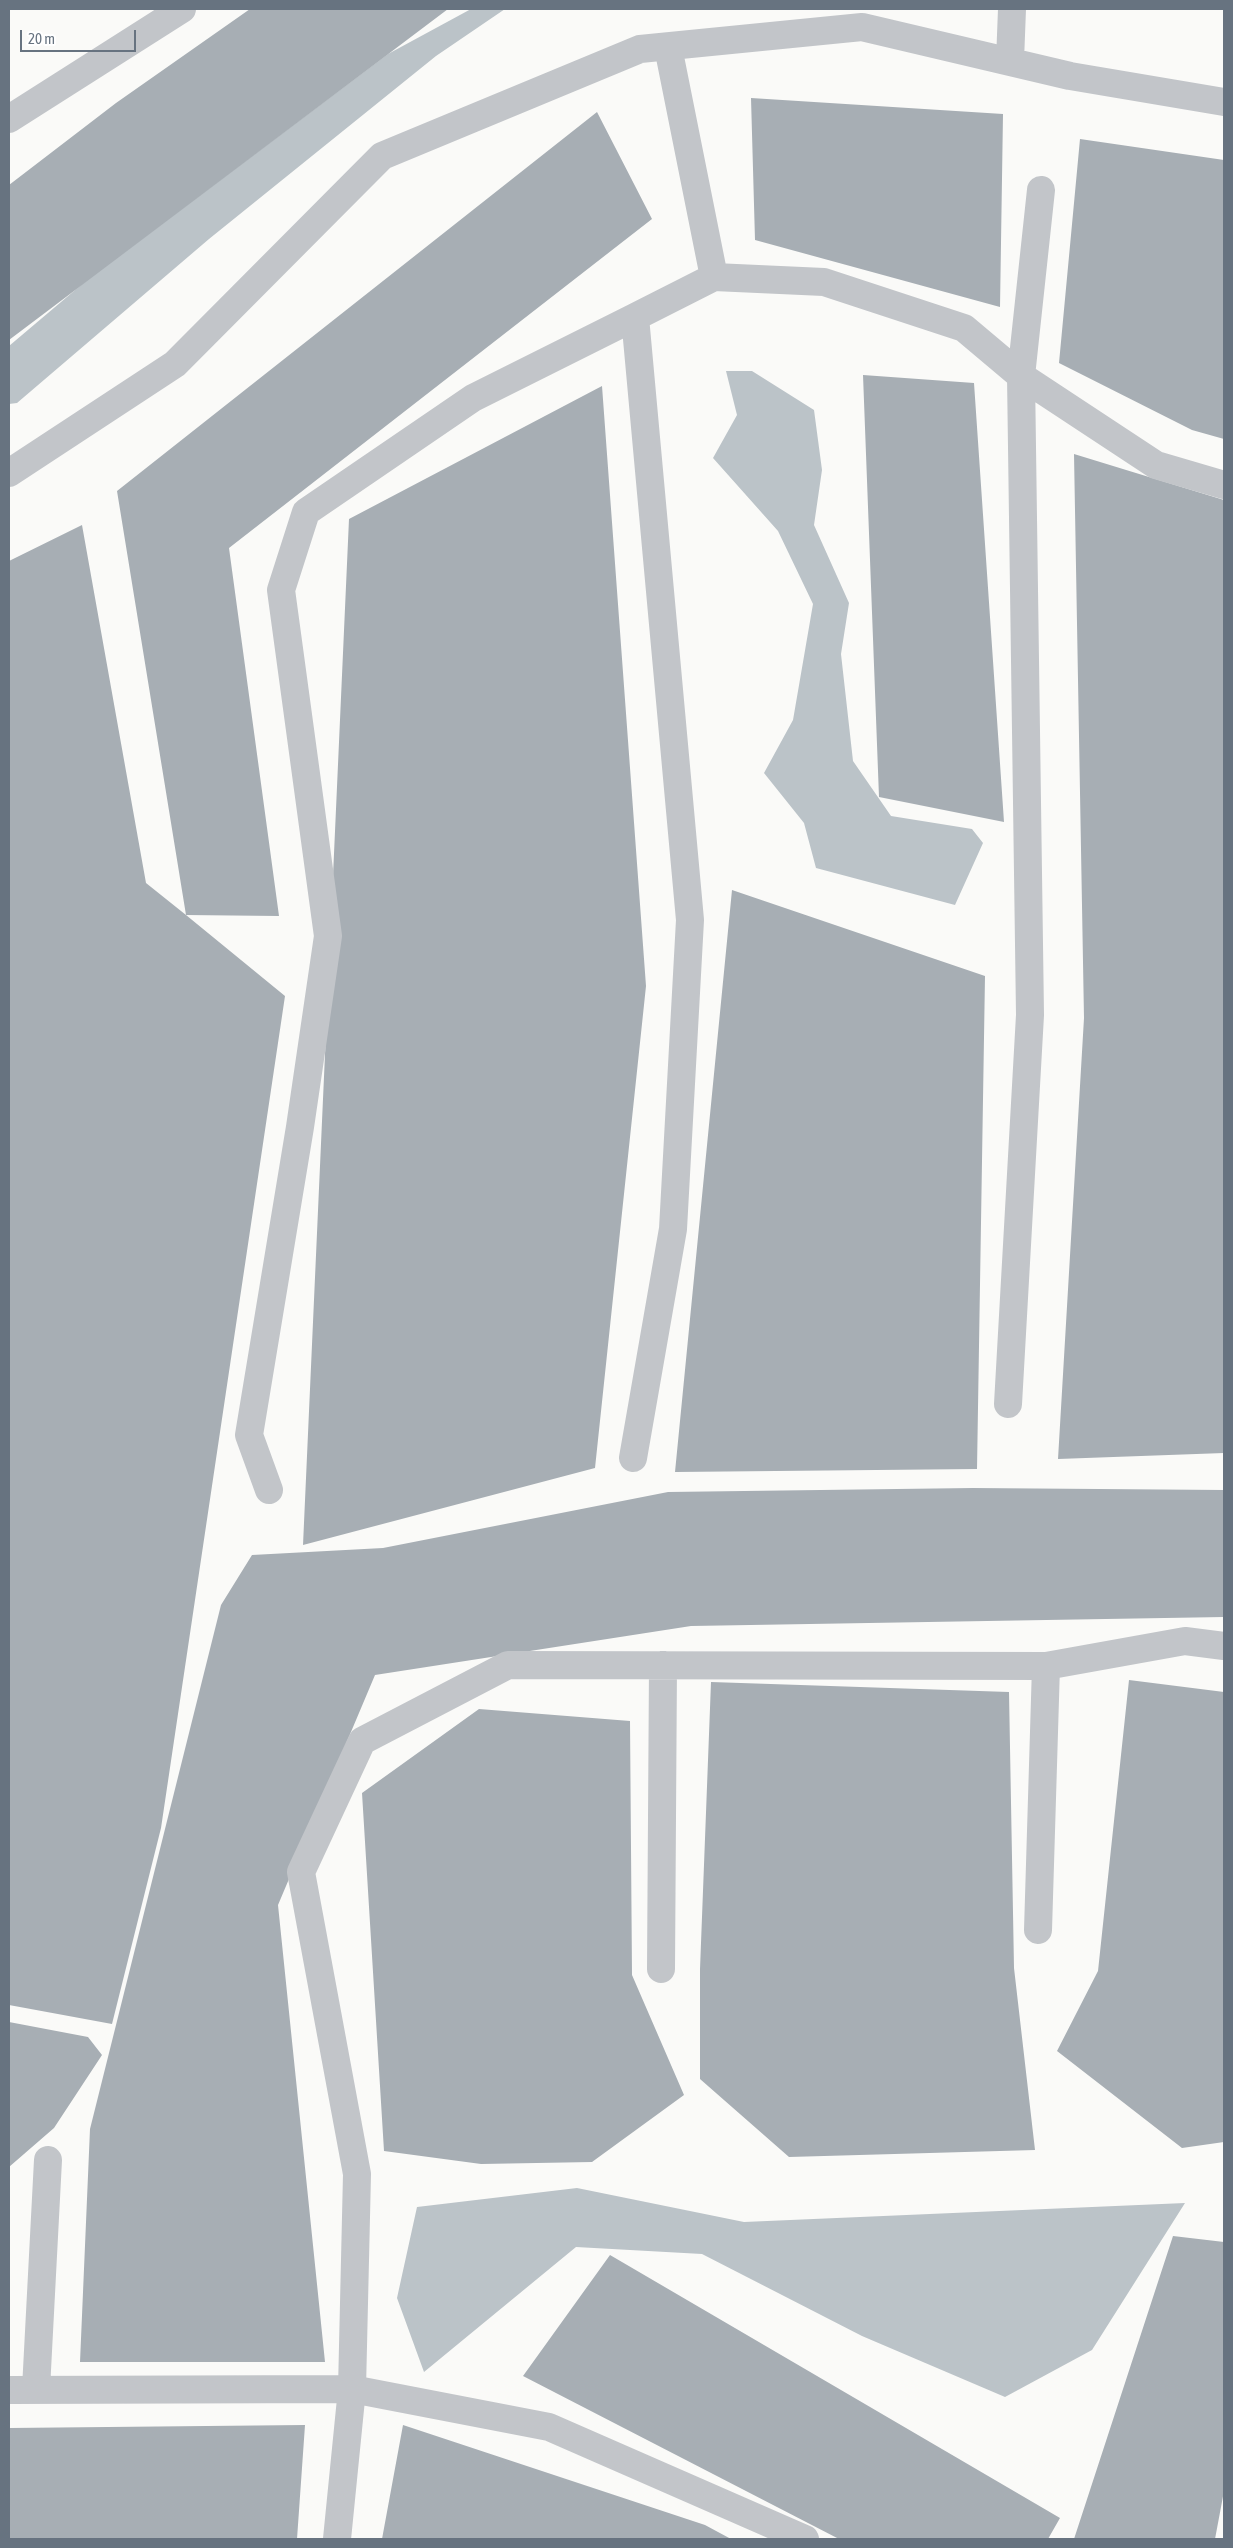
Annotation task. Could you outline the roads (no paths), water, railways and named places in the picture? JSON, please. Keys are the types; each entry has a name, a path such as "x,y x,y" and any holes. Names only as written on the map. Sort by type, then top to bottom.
{"street":[{"path":"9,119 182,9"},
{"path":"1010,61 1012,9"},
{"path":"9,473 175,364 382,156 640,49 862,27 1070,76 1224,102"},
{"path":"668,46 714,277"},
{"path":"1008,1404 1030,1015 1021,376 1041,190"},
{"path":"269,1490 249,1435 300,1127 328,936 281,590 306,512 473,398 714,277 824,282 964,328 1021,376 1156,465 1224,485"},
{"path":"633,1458 674,1229 690,920 635,317"},
{"path":"337,2539 352,2389 357,2174 301,1872 362,1741 508,1665 1046,1666 1185,1641 1224,1646"},
{"path":"661,1969 663,1665"},
{"path":"1038,1930 1046,1666"},
{"path":"36,2389 48,2160"},
{"path":"9,2390 352,2389 549,2427 805,2539"}]}
